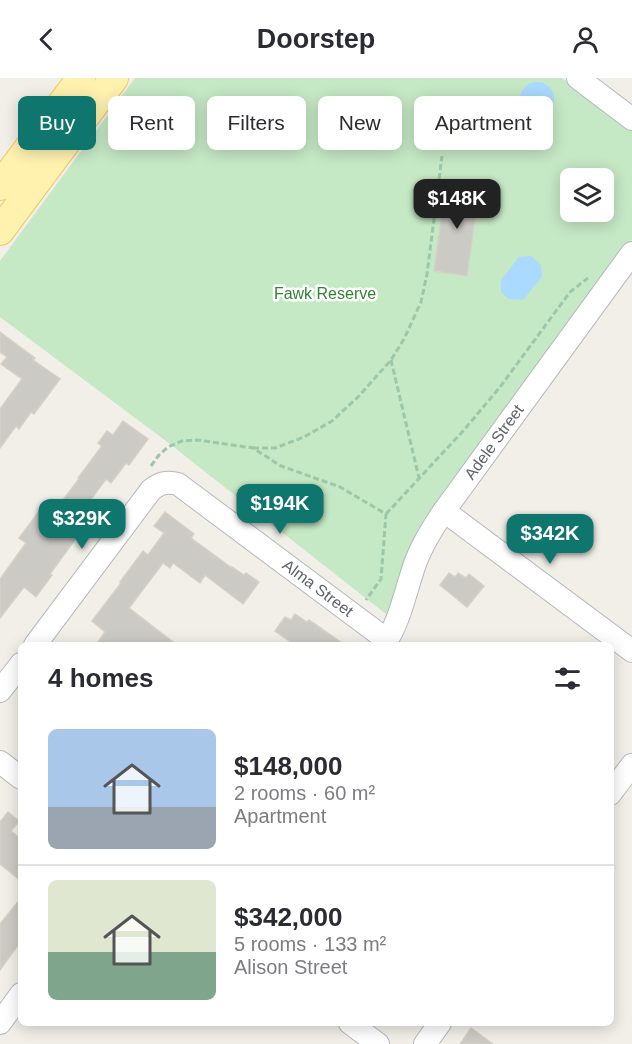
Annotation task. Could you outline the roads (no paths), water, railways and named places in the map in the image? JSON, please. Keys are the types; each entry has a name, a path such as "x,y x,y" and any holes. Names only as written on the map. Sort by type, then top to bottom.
{"main road":[{"path":"0,186 81,78"},
{"path":"0,231 114,78"}],"street":[{"path":"578,78 632,119"},
{"name":"Adele Street","path":"386,642 395,624 417,558 429,533 632,253"},
{"name":"Alma Street","path":"37,642 151,490 153,477 178,484 384,642"},
{"path":"444,511 632,651"},
{"path":"0,691 18,668"},
{"path":"0,762 18,776"},
{"path":"614,789 632,765"},
{"path":"0,1023 18,998"},
{"path":"354,1026 378,1044"},
{"path":"425,1044 438,1026"}],"water":[{"path":"537,82 544,83 553,92 554,99 553,106 553,96 520,96 525,87"},
{"path":"531,256 541,265 542,277 523,300 509,299 501,292 501,280 519,257"}],"park label":[{"name":"Fawk Reserve","path":"325,293"}]}
